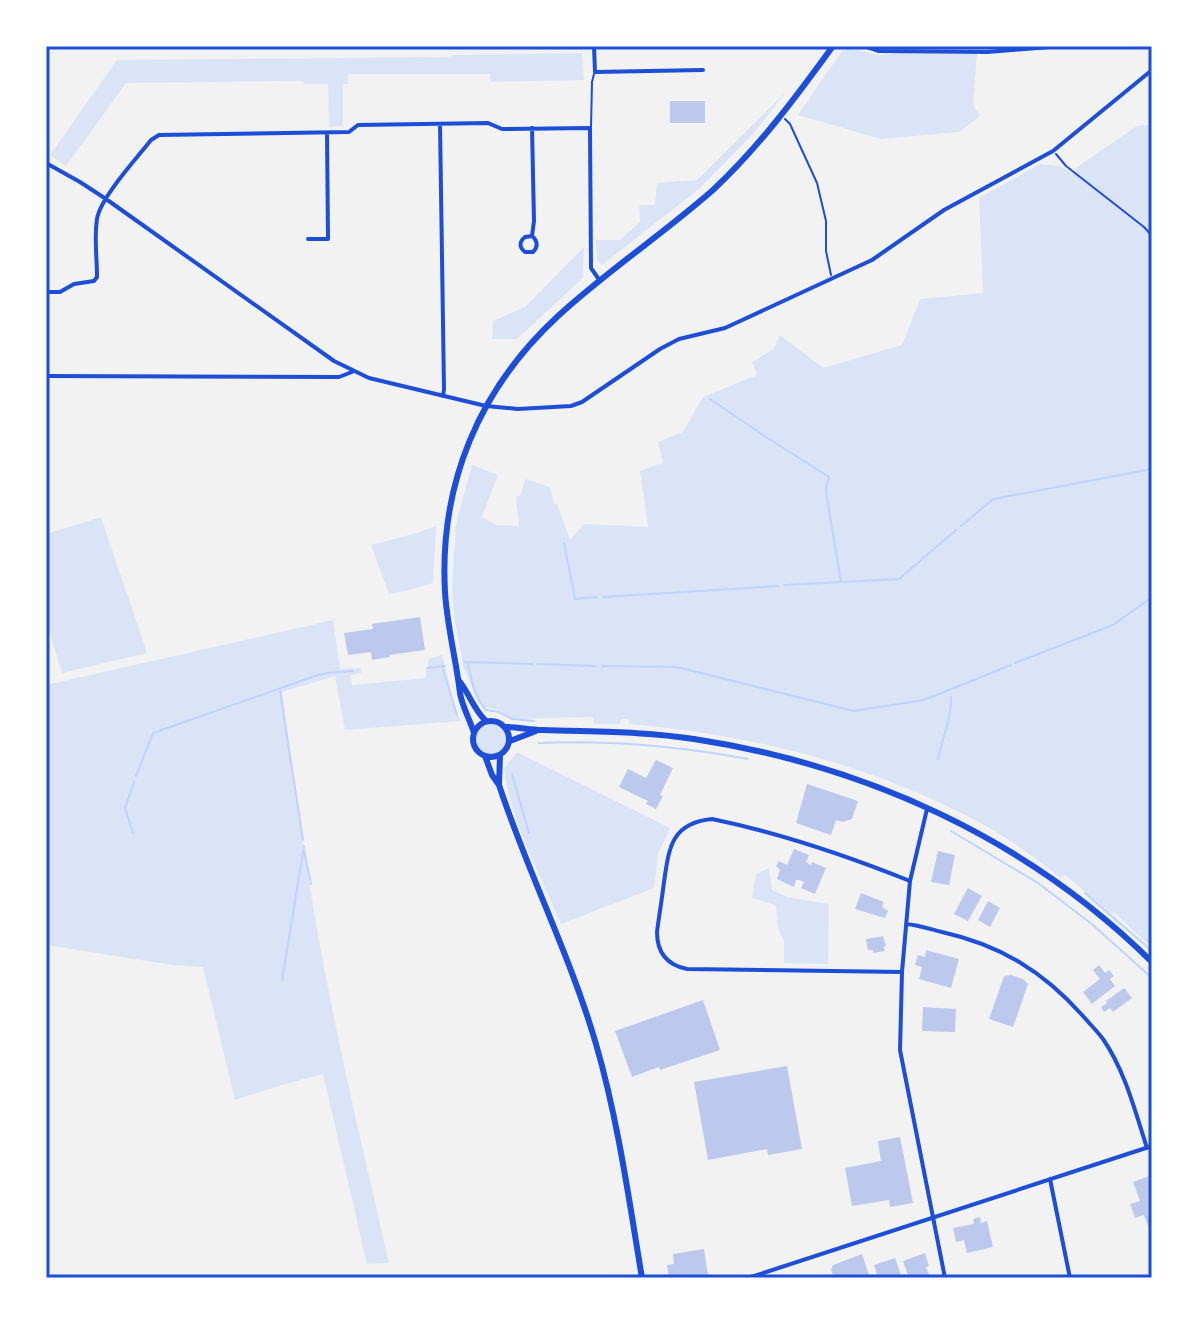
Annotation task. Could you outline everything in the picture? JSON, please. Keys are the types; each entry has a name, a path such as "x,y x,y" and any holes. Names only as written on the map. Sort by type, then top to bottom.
{"main road":[{"path":"506,727 510,741 507,749 500,755 490,757 480,753 474,744 474,733 460,695 451,643 445,593 448,516 467,445 508,370 538,335 712,190 754,148 833,46"},
{"path":"460,682 486,721"},
{"path":"474,733 486,721 497,721 506,727 538,730 633,732 727,744 825,768 928,807 975,830 1050,878 1100,916 1152,962"},
{"path":"510,741 538,730"},
{"path":"499,785 500,755"},
{"path":"485,756 573,976 596,1044 621,1153 642,1278"}],"street":[{"path":"594,46 595,72 703,70"},
{"path":"864,46 879,51 987,52 1062,46"},
{"path":"46,163 106,199 352,372 388,384 486,406 518,409 575,405 679,339 725,328 872,260 944,210 1053,151 1152,70"},
{"path":"46,292 60,292 74,284 94,281 97,277 99,210 151,140 159,135 349,132 358,125 488,123 502,129 590,128 591,268 600,281"},
{"path":"440,124 443,396"},
{"path":"532,128 532,236 537,242 533,252 525,252 521,246 522,239 532,236"},
{"path":"308,239 328,239 327,132"},
{"path":"46,376 339,377 352,372"},
{"path":"928,807 910,881 902,972 900,1050 945,1278"},
{"path":"902,972 687,969 664,959 657,942 657,932 669,849 686,826 703,820 712,819 770,832 836,852 910,881"},
{"path":"750,1278 1150,1147 1118,1066 1102,1038 1065,995 1039,973 1013,957 956,935 906,924"},
{"path":"1050,1179 1070,1278"}],"lane":[{"path":"590,128 595,72"}],"path":[{"path":"781,115 790,124 817,183 826,221 826,251 833,280"},
{"path":"1053,151 1066,166 1152,236"}],"shaded area":[{"path":"850,49 879,55 934,50 933,54 977,54 973,105 980,116 959,132 881,139 798,115 842,51"},
{"path":"582,53 584,80 491,82 490,74 348,74 348,84 343,84 343,126 329,127 328,84 304,84 303,81 126,83 66,166 50,155 117,60"},
{"path":"786,92 753,134 700,188 602,265 597,259 596,240 620,240 640,222 639,205 655,205 657,183 697,180"},
{"path":"1149,125 1152,130 1152,948 1114,912 1112,914 1065,875 1061,878 1009,840 975,820 893,783 807,755 718,735 629,724 628,719 621,719 620,724 594,724 593,717 513,719 478,702 464,669 452,588 456,524 472,465 498,475 482,517 496,525 519,526 516,497 521,495 525,479 550,487 570,540 584,524 648,527 640,471 663,463 658,442 683,432 703,397 757,375 752,362 774,349 780,335 823,368 902,345 920,299 983,293 979,198 1040,164 1060,166 1074,174 1077,167 1137,126"},
{"path":"584,247 583,278 517,339 492,339 493,321 525,307"},
{"path":"101,517 147,653 62,673 46,620 46,534"},
{"path":"436,526 433,583 389,594 371,545"},
{"path":"333,620 340,669 361,668 361,673 351,675 352,685 425,678 429,659 442,655 461,721 345,730 335,676 282,692 320,946 389,1263 367,1264 323,1074 235,1100 203,967 46,945 46,685"},
{"path":"491,724 497,725 505,733 505,745 497,753 491,754 485,753 477,745 476,739 477,733 485,725"},
{"path":"517,752 670,828 658,854 654,888 561,924 512,807 504,768"},
{"path":"769,868 772,890 787,897 829,904 828,964 784,963 784,941 778,929 776,905 752,898 756,874"}],"building":[{"path":"670,101 705,101 705,123 670,123"},
{"path":"420,617 425,650 372,660 371,652 348,655 344,633 373,629 372,624"},
{"path":"656,760 673,768 656,809 646,804 648,801 619,787 628,769 646,778"},
{"path":"807,784 858,801 852,819 843,822 836,820 831,835 796,823"},
{"path":"794,849 809,855 806,862 811,865 812,862 826,868 815,894 801,888 804,882 799,880 796,880 794,887 777,879 780,870 776,866 779,861 787,865"},
{"path":"938,851 955,855 949,885 931,882"},
{"path":"968,888 982,896 968,921 954,914"},
{"path":"861,893 884,902 882,907 888,911 885,918 855,909"},
{"path":"988,901 1000,908 990,927 978,920"},
{"path":"883,936 885,951 873,953 873,950 868,950 866,939"},
{"path":"926,950 959,959 951,988 919,979 922,967 915,965 918,955 925,957"},
{"path":"1099,965 1105,973 1109,970 1114,976 1110,979 1115,986 1092,1004 1083,992 1100,979 1093,970"},
{"path":"1011,975 1028,984 1013,1027 989,1019 1004,976"},
{"path":"1124,988 1132,998 1113,1012 1110,1008 1104,1012 1101,1007 1106,1001"},
{"path":"703,1000 720,1050 632,1077 615,1031"},
{"path":"923,1007 956,1009 955,1032 922,1031"},
{"path":"787,1066 802,1149 768,1155 767,1149 708,1160 694,1082"},
{"path":"900,1137 913,1203 890,1207 889,1200 852,1206 845,1168 881,1161 878,1141"},
{"path":"1152,1175 1151,1235 1144,1215 1135,1218 1130,1204 1140,1201 1133,1182"},
{"path":"980,1217 981,1223 987,1221 993,1247 967,1253 964,1240 956,1242 953,1228 974,1224 973,1219"},
{"path":"704,1249 708,1276 669,1278 667,1265 674,1264 673,1254"},
{"path":"925,1253 930,1278 909,1278 903,1261"},
{"path":"862,1254 870,1278 834,1278 833,1265"},
{"path":"895,1258 902,1278 878,1278 874,1265"}],"waterway":[{"path":"710,399 829,477 827,498 841,582"},
{"path":"961,526 993,499 1152,469"},
{"path":"784,585 899,579 956,530"},
{"path":"564,543 575,599 597,597"},
{"path":"603,597 778,586"},
{"path":"1015,663 1113,625 1152,597"},
{"path":"464,662 533,664"},
{"path":"467,662 474,689 486,710 512,719 534,721"},
{"path":"537,664 596,666"},
{"path":"602,666 677,667 854,711 924,700 1011,665"},
{"path":"442,666 457,715"},
{"path":"427,668 445,666"},
{"path":"136,776 153,733 315,676 353,671"},
{"path":"280,691 303,840"},
{"path":"938,759 951,697"},
{"path":"539,743 644,745 748,759"},
{"path":"512,774 529,833"},
{"path":"133,833 125,808 134,782"},
{"path":"951,831 1038,883 1093,925 1152,978"},
{"path":"282,980 304,846"},
{"path":"304,850 311,884"},
{"path":"1085,893 1152,951"}]}
